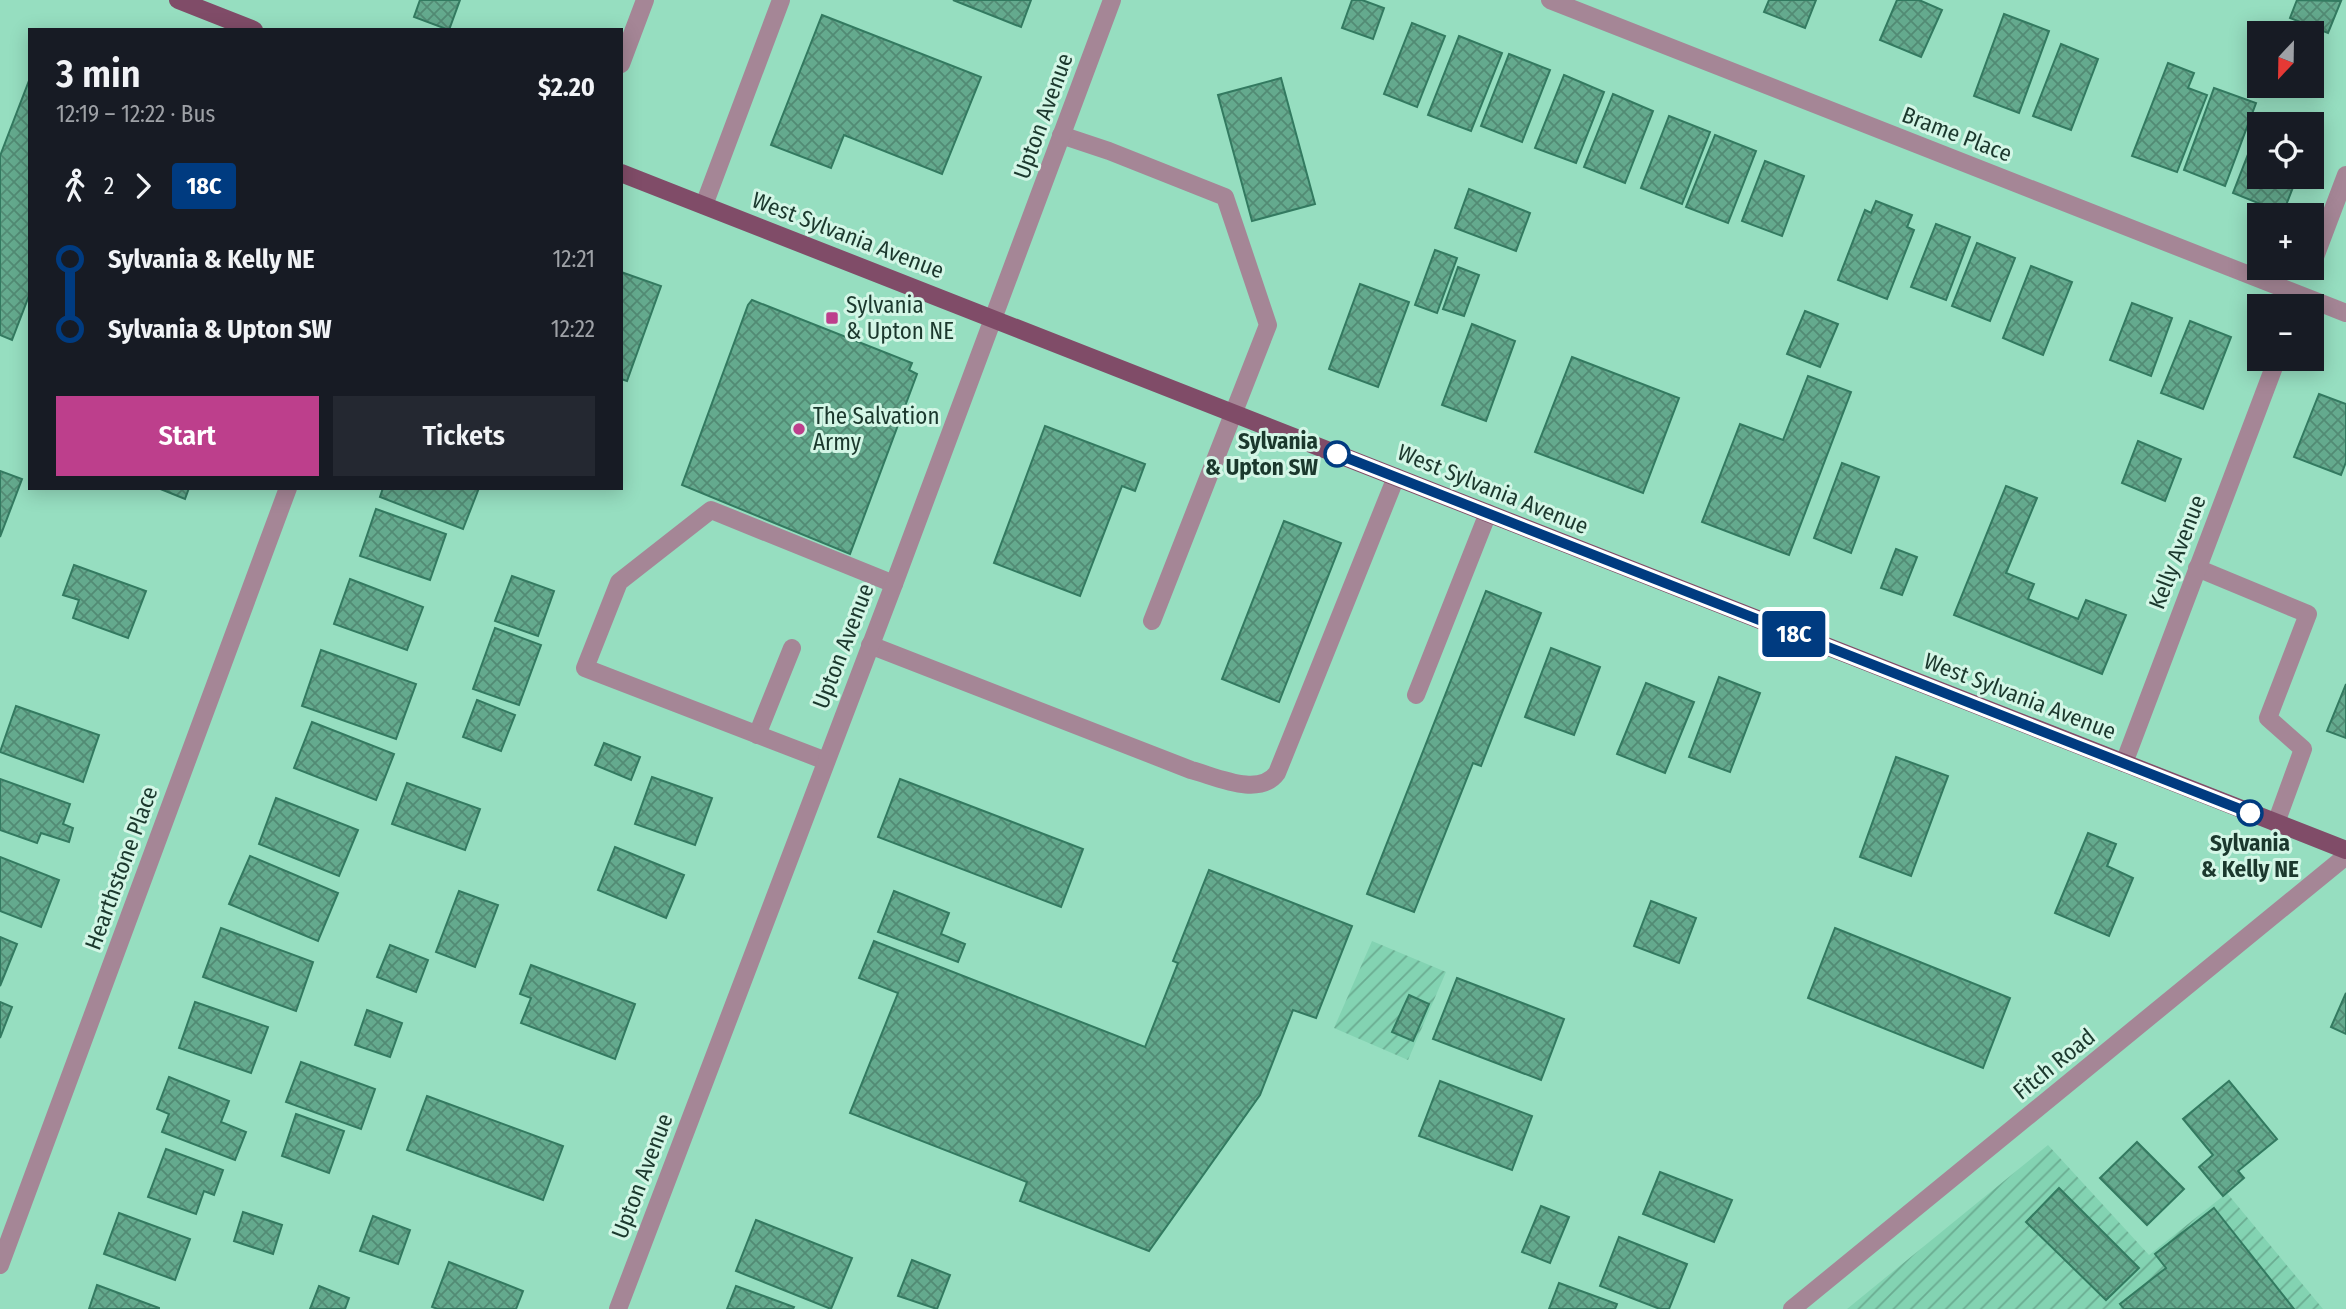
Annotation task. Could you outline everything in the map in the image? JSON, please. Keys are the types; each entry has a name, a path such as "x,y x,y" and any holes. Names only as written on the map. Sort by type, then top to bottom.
{"main road":[{"path":"178,0 249,28"},
{"name":"West Sylvania Avenue","path":"623,174 2346,850"}],"street":[{"path":"623,59 645,0"},
{"path":"704,205 781,0"},
{"name":"Upton Avenue","path":"618,1309 1112,0"},
{"name":"Brame Place","path":"1550,0 2281,294"},
{"path":"1062,135 1225,197 1268,325 1152,621"},
{"path":"2324,233 2346,175"},
{"name":"Brame Place","path":"2324,308 2346,313"},
{"name":"Kelly Avenue","path":"2124,763 2272,371"},
{"path":"870,645 1191,770 1241,783 1264,784 1272,780 1277,773 1396,477"},
{"name":"Hearthstone Place","path":"0,1265 287,490"},
{"path":"826,761 584,668 619,582 711,510 894,583"},
{"path":"1416,695 1488,513"},
{"path":"2197,568 2308,614 2267,718 2303,749 2276,823"},
{"path":"757,735 792,648"},
{"name":"Fitch Road","path":"1792,1309 2346,856"}],"shaded area":[{"path":"1372,941 1446,972 1408,1060 1334,1028"},
{"path":"2048,1145 2149,1255 2227,1193 2323,1309 1847,1309"}],"building":[{"path":"420,0 460,0 450,28 414,17"},
{"path":"953,0 1031,0 1021,27"},
{"path":"1352,0 1362,0 1384,8 1373,39 1342,28"},
{"path":"1769,0 1816,0 1805,28 1764,12"},
{"path":"1897,0 1919,0 1942,10 1921,57 1880,40"},
{"path":"2297,0 2341,1 2328,33 2324,31 2324,21 2298,21 2290,18"},
{"path":"2004,14 2049,31 2019,113 1974,96"},
{"path":"822,15 981,77 942,174 844,135 831,168 771,145"},
{"path":"1412,23 1445,36 1417,107 1384,94"},
{"path":"1459,36 1502,53 1471,131 1428,115"},
{"path":"2061,44 2098,59 2071,130 2033,116"},
{"path":"1509,54 1550,70 1522,142 1481,126"},
{"path":"2168,63 2194,73 2188,88 2207,95 2177,172 2132,156"},
{"path":"1564,75 1604,92 1576,163 1535,148"},
{"path":"1281,78 1315,204 1252,221 1218,95"},
{"path":"28,83 28,298 12,340 0,335 0,156"},
{"path":"2214,88 2256,103 2253,112 2247,112 2247,127 2225,186 2184,170"},
{"path":"1613,94 1653,111 1625,183 1584,167"},
{"path":"1669,116 1710,132 1682,204 1641,188"},
{"path":"1715,135 1756,151 1728,223 1686,207"},
{"path":"2247,157 2247,189 2292,189 2287,203 2258,203 2233,193"},
{"path":"1765,161 1804,176 1782,236 1742,221"},
{"path":"1469,189 1530,213 1516,251 1455,228"},
{"path":"1876,201 1912,215 1907,227 1914,230 1887,299 1838,280 1865,210 1871,213"},
{"path":"1936,224 1970,237 1946,300 1911,287"},
{"path":"1977,243 2015,258 1990,321 1952,306"},
{"path":"1435,250 1457,258 1437,313 1415,305"},
{"path":"2031,266 2072,282 2043,355 2003,338"},
{"path":"1458,267 1479,275 1464,316 1443,309"},
{"path":"623,273 661,286 627,381 623,380"},
{"path":"1360,284 1409,302 1378,387 1329,369"},
{"name":"The Salvation Army","path":"752,300 912,363 909,370 917,374 850,554 682,485"},
{"path":"2132,303 2172,318 2151,376 2110,360"},
{"path":"1805,311 1838,324 1820,367 1787,354"},
{"path":"2190,321 2231,337 2203,409 2161,393"},
{"path":"1472,324 1515,341 1486,421 1442,405"},
{"path":"1572,357 1679,398 1643,493 1535,452"},
{"path":"1808,376 1851,392 1789,555 1702,522 1740,424 1783,440"},
{"path":"2319,394 2346,404 2346,462 2341,475 2294,457"},
{"path":"1045,426 1145,464 1135,491 1122,486 1080,596 994,563"},
{"path":"2138,441 2181,459 2165,501 2122,483"},
{"path":"1842,463 1879,477 1851,553 1814,538"},
{"path":"0,471 22,479 0,537"},
{"path":"2006,486 2037,498 2006,573 2034,584 2028,599 2078,619 2086,600 2126,615 2102,674 1954,615"},
{"path":"163,490 188,490 185,499"},
{"path":"382,490 478,490 463,529 380,497"},
{"path":"376,509 446,534 430,580 360,556"},
{"path":"1284,521 1341,543 1279,702 1222,679"},
{"path":"1896,549 1917,557 1902,595 1881,588"},
{"path":"74,565 146,591 128,638 73,618 79,600 63,595"},
{"path":"512,576 554,591 538,636 495,621"},
{"path":"350,579 423,607 407,650 334,624"},
{"path":"1486,591 1541,613 1481,766 1473,763 1414,912 1367,894"},
{"path":"495,628 541,645 519,705 473,689"},
{"path":"1551,648 1600,667 1574,735 1525,717"},
{"path":"321,650 416,684 396,739 302,706"},
{"path":"1719,677 1760,693 1730,772 1689,757"},
{"path":"1646,683 1694,702 1665,773 1617,754"},
{"path":"2346,684 2346,738 2327,731"},
{"path":"477,700 515,715 501,751 463,737"},
{"path":"16,706 99,735 83,782 0,752"},
{"path":"312,722 394,754 376,800 294,768"},
{"path":"604,743 640,757 631,780 595,765"},
{"path":"1896,757 1948,776 1911,876 1860,857"},
{"path":"652,777 712,798 695,845 635,824"},
{"path":"0,779 70,804 63,824 73,828 69,842 41,833 37,843 0,830"},
{"path":"900,779 1083,849 1061,907 878,837"},
{"path":"407,783 480,809 465,850 392,824"},
{"path":"276,798 358,830 339,876 259,844"},
{"path":"2088,833 2116,844 2107,866 2133,878 2109,936 2055,913"},
{"path":"615,847 684,875 666,918 598,890"},
{"path":"250,856 338,893 318,941 229,904"},
{"path":"0,857 59,880 41,927 0,911"},
{"path":"1209,870 1352,926 1316,1018 1293,1010 1260,1095 1149,1251 1020,1201 1027,1182 850,1113 898,993 859,978 874,941 1145,1047 1178,963 1173,961"},
{"path":"459,891 498,905 475,967 436,952"},
{"path":"894,891 949,913 941,934 965,944 958,962 878,932"},
{"path":"1651,901 1696,918 1679,963 1634,946"},
{"path":"221,928 313,962 296,1011 203,977"},
{"path":"1835,928 2010,998 1983,1068 1808,998"},
{"path":"0,937 17,944 0,986"},
{"path":"390,945 428,960 416,992 377,977"},
{"path":"531,965 635,1004 615,1059 521,1023 531,998 520,994"},
{"path":"1457,978 1564,1019 1541,1080 1433,1039"},
{"path":"2346,993 2346,1034 2331,1027"},
{"path":"1409,995 1429,1004 1413,1041 1392,1032"},
{"path":"0,1002 12,1007 0,1038"},
{"path":"195,1002 268,1027 251,1073 179,1048"},
{"path":"367,1010 402,1023 390,1057 355,1045"},
{"path":"301,1062 375,1089 361,1129 286,1102"},
{"path":"169,1077 229,1101 221,1122 246,1132 235,1160 162,1132 169,1114 157,1109"},
{"path":"1440,1081 1532,1116 1512,1170 1419,1136"},
{"path":"2229,1081 2277,1139 2238,1171 2244,1178 2223,1196 2199,1167 2213,1155 2183,1119"},
{"path":"427,1096 563,1146 543,1200 407,1150"},
{"path":"296,1114 344,1131 329,1173 282,1156"},
{"path":"2137,1142 2184,1189 2147,1225 2100,1178"},
{"path":"166,1149 223,1170 214,1195 204,1191 196,1214 148,1197"},
{"path":"1660,1172 1732,1200 1714,1242 1643,1214"},
{"path":"2059,1188 2139,1268 2106,1300 2026,1222"},
{"path":"1541,1206 1569,1217 1550,1263 1522,1252"},
{"path":"2214,1208 2294,1309 2124,1309 2120,1304 2166,1268 2155,1254"},
{"path":"243,1212 282,1225 273,1254 234,1241"},
{"path":"119,1213 190,1239 175,1280 104,1254"},
{"path":"373,1216 410,1230 398,1264 360,1251"},
{"path":"756,1220 852,1258 831,1309 736,1271"},
{"path":"1619,1237 1687,1264 1669,1309 1660,1309 1600,1286"},
{"path":"912,1260 950,1275 937,1309 898,1296"},
{"path":"449,1262 523,1291 516,1309 432,1307"},
{"path":"1559,1283 1617,1304 1615,1309 1549,1309"},
{"path":"97,1285 159,1308 159,1309 89,1309"},
{"path":"319,1286 349,1298 345,1309 310,1309"},
{"path":"736,1286 794,1307 727,1309"}],"bus line":[{"name":"18C","path":"1337,454 2250,813"}],"place":[{"name":"Sylvania & Upton NE","path":"832,318"},
{"name":"The Salvation Army","path":"799,429"},
{"name":"Sylvania & Upton SW","path":"1337,454"},
{"name":"Sylvania & Kelly NE","path":"2250,813"}]}
